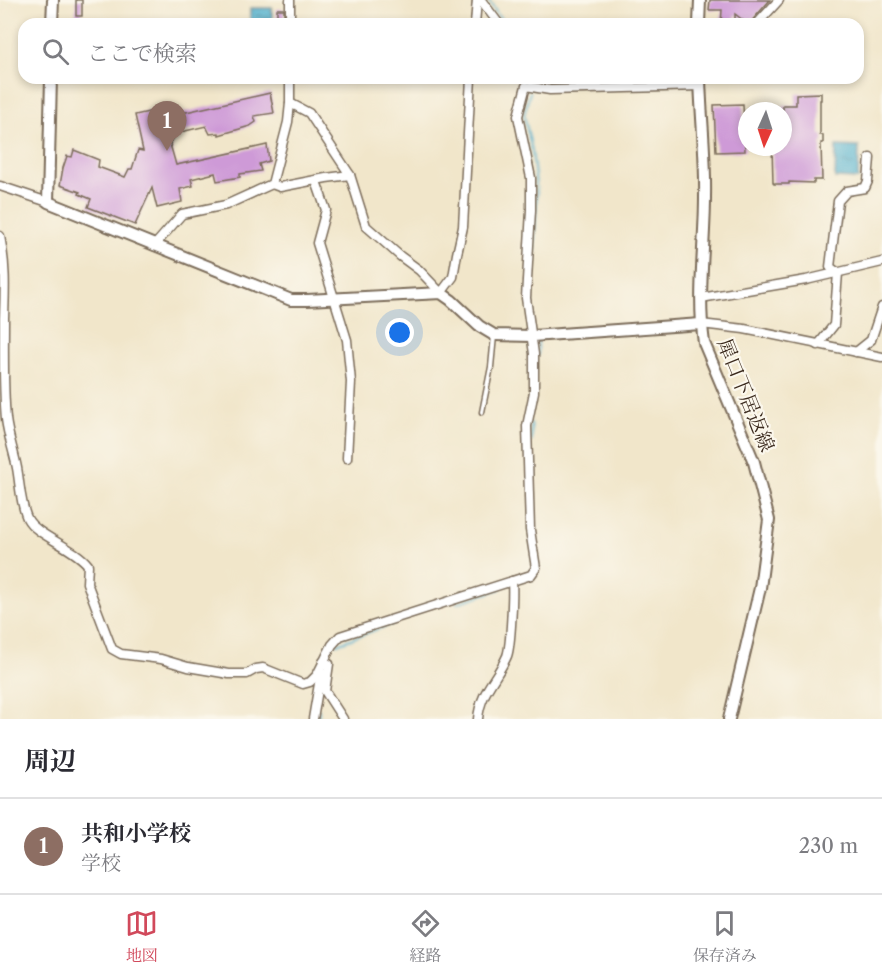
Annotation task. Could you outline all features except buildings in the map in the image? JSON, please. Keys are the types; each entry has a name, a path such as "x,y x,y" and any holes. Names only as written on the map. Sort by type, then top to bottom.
{"street":[{"path":"52,18 53,0"},
{"path":"290,18 291,0"},
{"path":"476,18 479,0"},
{"path":"479,0 494,18"},
{"path":"699,18 700,0"},
{"path":"762,18 778,0"},
{"path":"48,202 51,84"},
{"path":"272,184 288,122 290,84"},
{"path":"441,293 453,277 463,227 471,84"},
{"path":"0,236 5,269 6,420 22,502 28,520 32,524 78,555 88,565 87,583 112,649 121,654 161,659 188,668 229,674 247,674 263,668 303,684 310,682 340,636 512,584 531,575 536,568 530,530 526,426 534,392 534,354 526,298 531,178 518,116 525,84"},
{"path":"531,84 550,90 662,84"},
{"name":"犀口下居返線","path":"700,84 706,195 701,298 704,343 754,462 770,520 760,588 729,719"},
{"path":"290,103 309,113 350,175 366,225 479,326 495,335 532,336 701,324 744,329 882,357"},
{"path":"838,273 830,267 838,201 847,191 865,188 868,181 870,158"},
{"path":"154,246 182,214 226,206 272,184 280,187 350,175"},
{"path":"316,181 326,210 317,243 347,340 351,381 347,458"},
{"path":"0,186 48,202 291,300 441,293"},
{"path":"701,298 806,280 882,262"},
{"path":"818,345 834,325 838,273"},
{"path":"856,352 871,340 882,307"},
{"path":"478,719 484,693 509,653 512,584"},
{"path":"313,719 323,662"},
{"path":"323,662 328,664 325,691 343,719"}],"lane":[{"path":"482,412 495,335"}],"water":[{"path":"250,8 272,8 272,18 250,18"},
{"path":"836,146 859,147 858,179 835,178"}],"waterway":[{"path":"488,0 500,18"},
{"path":"530,92 524,115 532,151 537,194 533,317"},
{"path":"538,340 538,355"},
{"path":"531,423 532,441"},
{"path":"457,603 500,589"},
{"path":"337,644 394,623"},
{"path":"318,719 319,710"}],"place":[{"name":"共和小学校","path":"167,151"}]}
